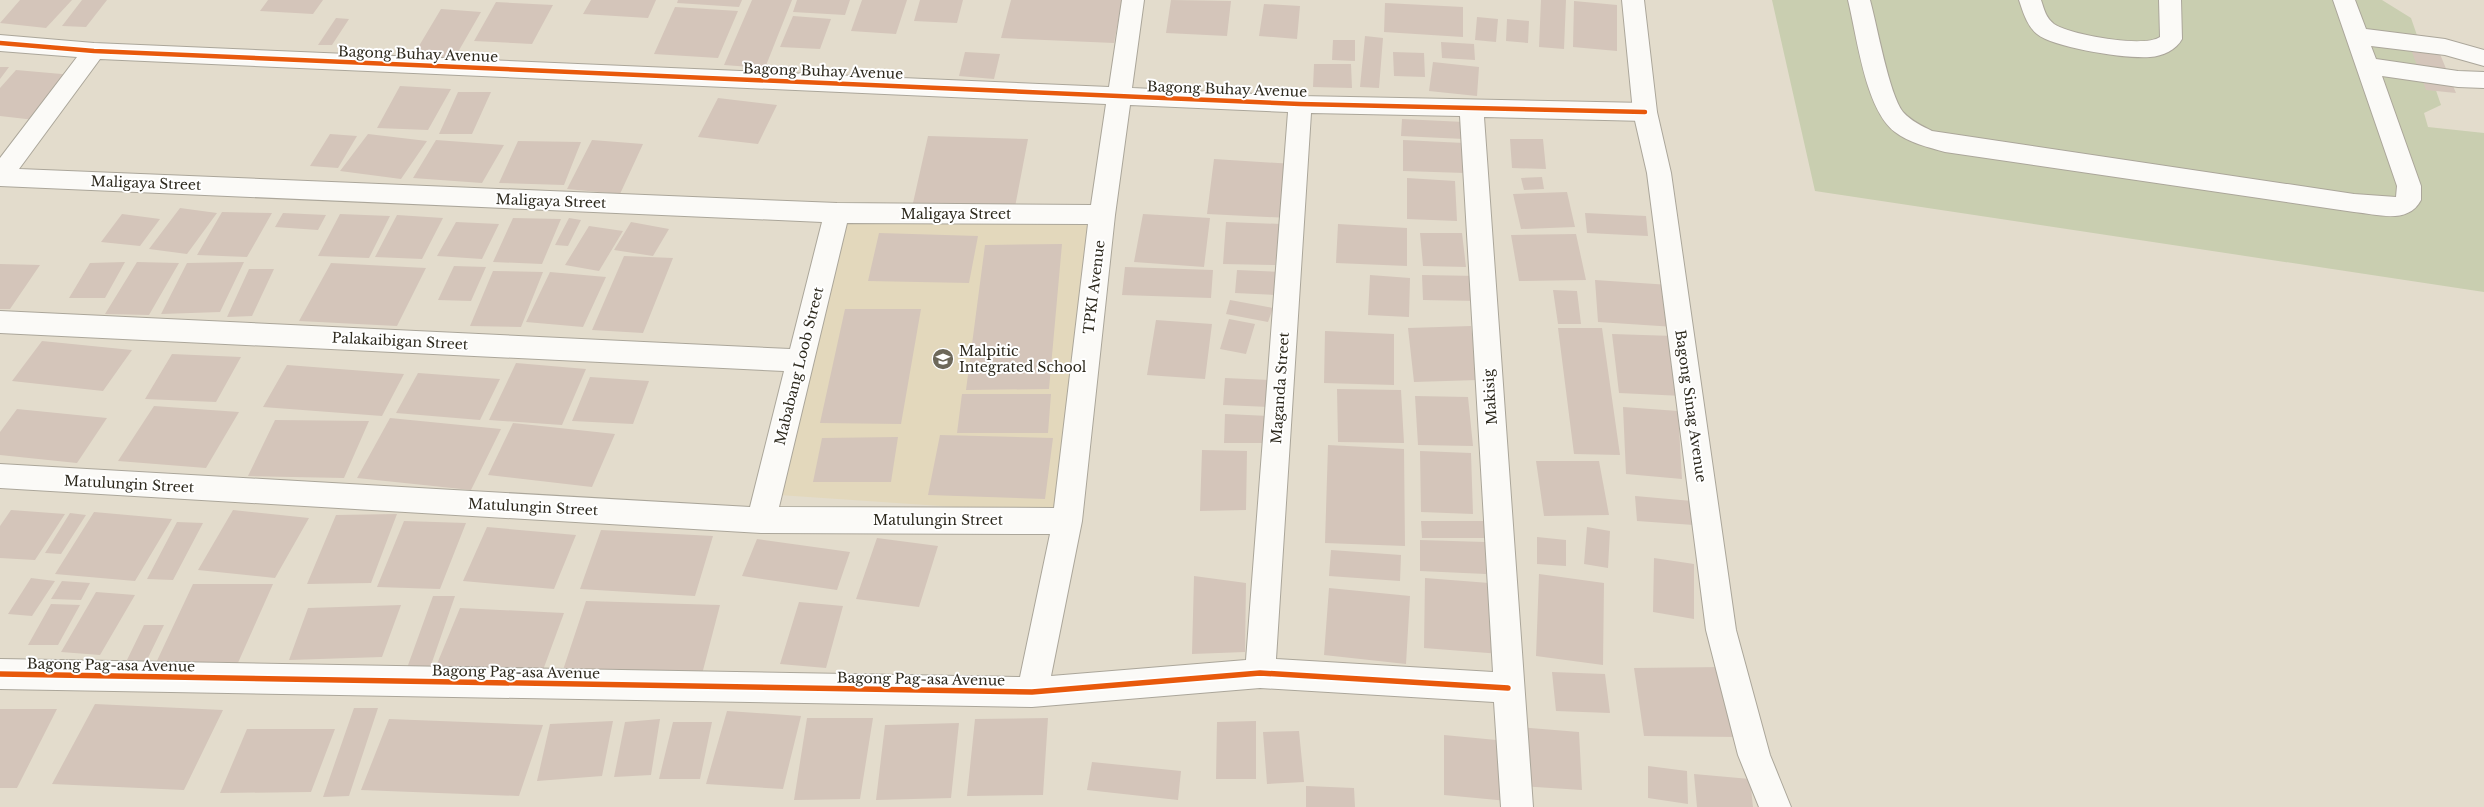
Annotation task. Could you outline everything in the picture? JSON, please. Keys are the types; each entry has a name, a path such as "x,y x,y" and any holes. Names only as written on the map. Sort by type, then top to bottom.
{"street":[{"name":"TPKI Avenue","path":"1032,692 1067,520 1102,215 1133,0"},
{"name":"Bagong Sinag Avenue","path":"1633,0 1645,112 1660,173 1721,630 1754,755 1775,807"},
{"path":"1859,0 1888,108 1900,123 1918,135 1945,143 2396,208 2409,200 2409,186 2344,0"},
{"path":"2030,0 2037,21 2052,33 2079,40 2151,49 2163,46 2171,39 2170,0"},
{"path":"2356,36 2445,47 2484,58"},
{"name":"Bagong Buhay Avenue","path":"0,42 94,52 1300,104 1645,112"},
{"path":"0,176 94,52"},
{"path":"2367,66 2458,79 2484,80"},
{"name":"Maganda Street","path":"1260,673 1300,104"},
{"name":"Makisig","path":"1472,107 1517,807"},
{"name":"Maligaya Street","path":"0,176 837,213 1102,215"},
{"name":"Mababang Loob Street","path":"761,520 837,213"},
{"name":"Palakaibigan Street","path":"0,322 800,361"},
{"name":"Matulungin Street","path":"0,476 761,520 1067,520"},
{"name":"Bagong Pag-asa Avenue","path":"0,674 1032,692 1260,673 1508,688"}],"shaded area":[{"name":"Malpitic Integrated School","path":"847,219 1089,222 1058,514 779,495"}],"green space":[{"path":"1772,0 2382,0 2411,18 2441,105 2424,113 2428,127 2484,133 2484,292 1815,191"}],"building":[{"path":"20,0 72,0 46,28 0,23"},
{"path":"82,0 107,0 86,27 62,26"},
{"path":"268,0 323,0 313,14 260,11"},
{"path":"591,0 656,0 648,18 583,14"},
{"path":"678,0 742,0 739,7 677,3"},
{"path":"752,0 792,0 765,68 724,65"},
{"path":"797,0 850,0 845,15 793,12"},
{"path":"862,0 907,0 896,34 851,31"},
{"path":"920,0 963,0 957,23 914,21"},
{"path":"1011,0 1122,0 1114,43 1001,38"},
{"path":"1171,0 1231,1 1227,36 1166,33"},
{"path":"1541,0 1566,0 1564,49 1539,47"},
{"path":"1574,1 1617,5 1617,51 1573,47"},
{"path":"496,2 553,5 532,44 474,41"},
{"path":"1385,3 1463,7 1463,37 1384,32"},
{"path":"1264,4 1300,6 1297,39 1259,36"},
{"path":"675,7 738,11 718,58 654,54"},
{"path":"441,9 481,12 454,59 413,56"},
{"path":"793,16 831,19 820,49 780,47"},
{"path":"1477,17 1498,19 1496,42 1475,40"},
{"path":"336,18 349,19 332,45 318,45"},
{"path":"1507,19 1529,21 1528,43 1506,41"},
{"path":"2405,33 2433,37 2456,93 2426,90"},
{"path":"1365,36 1383,38 1379,88 1360,87"},
{"path":"1333,40 1355,40 1355,61 1332,60"},
{"path":"1441,42 1474,44 1475,60 1442,58"},
{"path":"965,52 1000,54 994,79 959,76"},
{"path":"1393,52 1424,53 1425,77 1394,76"},
{"path":"1433,62 1479,67 1477,96 1429,91"},
{"path":"1314,64 1351,64 1352,88 1313,87"},
{"path":"0,67 9,67 0,79"},
{"path":"16,70 73,75 35,120 0,116 0,88"},
{"path":"400,86 451,89 428,130 377,128"},
{"path":"458,92 491,92 472,134 439,134"},
{"path":"718,98 777,105 758,144 698,137"},
{"path":"1402,119 1464,122 1464,139 1401,136"},
{"path":"330,134 357,136 338,168 310,166"},
{"path":"368,134 427,141 401,179 340,171"},
{"path":"928,136 1028,139 1015,207 913,203"},
{"path":"1510,139 1543,139 1546,169 1512,168"},
{"path":"436,140 504,145 482,183 413,178"},
{"path":"592,140 643,144 620,194 567,189"},
{"path":"1403,140 1464,143 1465,173 1403,171"},
{"path":"518,141 581,142 564,185 499,183"},
{"path":"1214,159 1294,164 1289,218 1207,214"},
{"path":"1542,177 1544,189 1524,190 1521,178"},
{"path":"1407,178 1455,181 1457,221 1407,219"},
{"path":"1567,192 1575,227 1521,229 1513,194"},
{"path":"180,208 217,213 187,254 149,249"},
{"path":"222,212 272,213 247,257 197,255"},
{"path":"283,213 326,215 318,230 275,227"},
{"path":"1585,213 1646,216 1648,236 1587,233"},
{"path":"122,214 160,219 140,246 101,242"},
{"path":"340,214 390,216 369,258 318,256"},
{"path":"1143,214 1210,218 1204,267 1134,262"},
{"path":"397,215 443,218 422,259 375,257"},
{"path":"513,218 561,219 542,264 493,262"},
{"path":"569,218 581,220 568,246 555,245"},
{"path":"456,222 499,224 482,259 437,256"},
{"path":"631,222 669,229 653,256 614,250"},
{"path":"1226,222 1281,224 1275,265 1223,264"},
{"path":"1338,224 1407,228 1407,266 1336,263"},
{"path":"589,226 623,231 599,271 565,265"},
{"path":"879,233 978,236 969,283 868,281"},
{"path":"1420,233 1462,233 1466,267 1423,266"},
{"path":"1576,234 1586,280 1519,281 1511,235"},
{"path":"1062,244 1049,389 966,390 985,245"},
{"path":"624,256 673,258 643,333 592,330"},
{"path":"125,262 105,298 69,298 90,263"},
{"path":"137,262 179,263 149,315 105,314"},
{"path":"244,262 220,312 161,314 187,263"},
{"path":"331,263 426,268 397,326 299,321"},
{"path":"0,264 40,265 10,309 0,309"},
{"path":"454,266 486,267 471,301 438,300"},
{"path":"1125,267 1213,270 1211,298 1122,295"},
{"path":"249,269 274,269 252,316 227,317"},
{"path":"1237,270 1281,272 1276,295 1235,293"},
{"path":"493,271 543,272 521,327 470,326"},
{"path":"550,272 606,277 583,327 526,322"},
{"path":"1370,275 1410,278 1409,317 1368,315"},
{"path":"1422,275 1478,276 1481,301 1423,300"},
{"path":"1595,280 1670,285 1675,327 1598,322"},
{"path":"1553,290 1577,291 1581,324 1558,324"},
{"path":"1230,300 1273,308 1268,322 1226,314"},
{"path":"845,309 921,309 901,424 820,423"},
{"path":"1229,319 1255,324 1246,354 1220,349"},
{"path":"1156,320 1212,324 1205,379 1147,375"},
{"path":"1471,326 1478,380 1414,382 1408,328"},
{"path":"1558,328 1602,328 1620,455 1574,454"},
{"path":"1325,331 1394,334 1394,385 1324,383"},
{"path":"1612,334 1674,336 1683,396 1619,393"},
{"path":"42,341 132,350 103,391 12,381"},
{"path":"172,354 241,357 216,402 145,399"},
{"path":"516,363 586,369 562,425 489,420"},
{"path":"287,365 404,374 382,416 263,407"},
{"path":"418,373 500,379 480,420 396,413"},
{"path":"590,377 649,381 633,424 572,421"},
{"path":"1225,378 1270,380 1269,407 1223,405"},
{"path":"1337,389 1401,390 1404,443 1338,442"},
{"path":"962,394 1051,394 1048,433 957,433"},
{"path":"1415,396 1468,397 1473,446 1418,445"},
{"path":"154,406 239,412 206,468 118,461"},
{"path":"1623,407 1678,411 1682,479 1626,474"},
{"path":"17,409 107,418 77,463 0,455 0,432"},
{"path":"1225,414 1269,416 1265,443 1224,443"},
{"path":"390,418 501,429 471,490 357,478"},
{"path":"275,420 369,421 344,478 248,476"},
{"path":"513,423 615,434 592,487 488,475"},
{"path":"940,435 1053,438 1045,499 928,495"},
{"path":"898,437 891,482 813,482 822,438"},
{"path":"1328,445 1404,449 1405,546 1325,543"},
{"path":"1202,450 1247,451 1246,510 1200,511"},
{"path":"1420,451 1471,453 1473,514 1421,512"},
{"path":"1536,461 1599,461 1609,515 1544,516"},
{"path":"1635,496 1692,501 1694,525 1637,521"},
{"path":"11,510 65,514 35,560 0,558 0,526"},
{"path":"233,510 309,518 275,578 198,570"},
{"path":"94,512 172,519 135,581 55,574"},
{"path":"70,513 86,515 61,554 45,553"},
{"path":"397,514 371,583 307,584 336,515"},
{"path":"404,521 466,523 440,589 377,587"},
{"path":"1421,521 1484,521 1485,538 1422,538"},
{"path":"177,522 203,523 173,580 147,579"},
{"path":"487,527 576,535 554,589 463,581"},
{"path":"1587,527 1610,531 1608,568 1584,564"},
{"path":"601,530 713,536 695,596 580,589"},
{"path":"1537,537 1566,540 1566,566 1537,564"},
{"path":"877,538 938,546 919,607 856,599"},
{"path":"757,539 850,552 837,590 742,576"},
{"path":"1420,540 1485,542 1486,574 1420,571"},
{"path":"1331,550 1401,555 1400,581 1329,576"},
{"path":"1654,558 1694,564 1694,619 1653,612"},
{"path":"1539,574 1604,583 1603,665 1536,656"},
{"path":"1194,576 1246,583 1245,652 1192,654"},
{"path":"31,578 55,581 32,616 8,614"},
{"path":"1425,578 1502,584 1501,654 1424,648"},
{"path":"62,581 90,583 81,600 51,599"},
{"path":"193,584 273,584 237,665 155,665"},
{"path":"1329,588 1410,596 1406,664 1324,655"},
{"path":"96,592 135,595 100,655 61,652"},
{"path":"433,596 455,596 430,668 407,668"},
{"path":"586,601 720,605 701,678 562,673"},
{"path":"799,602 843,606 826,668 780,664"},
{"path":"51,604 80,605 58,645 28,645"},
{"path":"401,605 382,657 289,660 308,608"},
{"path":"460,608 564,613 539,681 432,676"},
{"path":"144,625 164,625 146,662 126,662"},
{"path":"1724,667 1738,737 1644,736 1634,668"},
{"path":"1552,672 1605,674 1610,713 1556,711"},
{"path":"95,704 223,710 184,790 52,784"},
{"path":"354,708 378,708 349,796 323,797"},
{"path":"0,709 57,709 17,788 0,788"},
{"path":"727,711 801,716 783,789 706,784"},
{"path":"807,718 873,718 860,799 794,800"},
{"path":"1048,718 1043,795 967,796 975,719"},
{"path":"389,719 543,725 519,796 361,790"},
{"path":"660,719 651,775 614,777 625,722"},
{"path":"613,721 602,776 537,781 550,724"},
{"path":"1256,721 1256,779 1216,779 1217,722"},
{"path":"673,722 712,722 700,779 659,779"},
{"path":"959,723 951,798 876,800 885,725"},
{"path":"1519,727 1579,732 1582,790 1521,786"},
{"path":"247,729 335,729 311,792 220,793"},
{"path":"1299,731 1304,782 1267,784 1263,732"},
{"path":"1444,735 1507,741 1508,801 1444,795"},
{"path":"1092,762 1181,771 1178,800 1087,790"},
{"path":"1648,766 1687,771 1688,804 1648,798"},
{"path":"1694,774 1750,779 1753,807 1697,807"},
{"path":"1306,786 1354,788 1355,807 1306,807"}],"cycle path":[{"path":"0,43 94,51 1300,104 1645,112"},
{"path":"0,674 1032,692 1260,673 1508,688"}],"place":[{"name":"Malpitic Integrated School","path":"943,359"}]}
